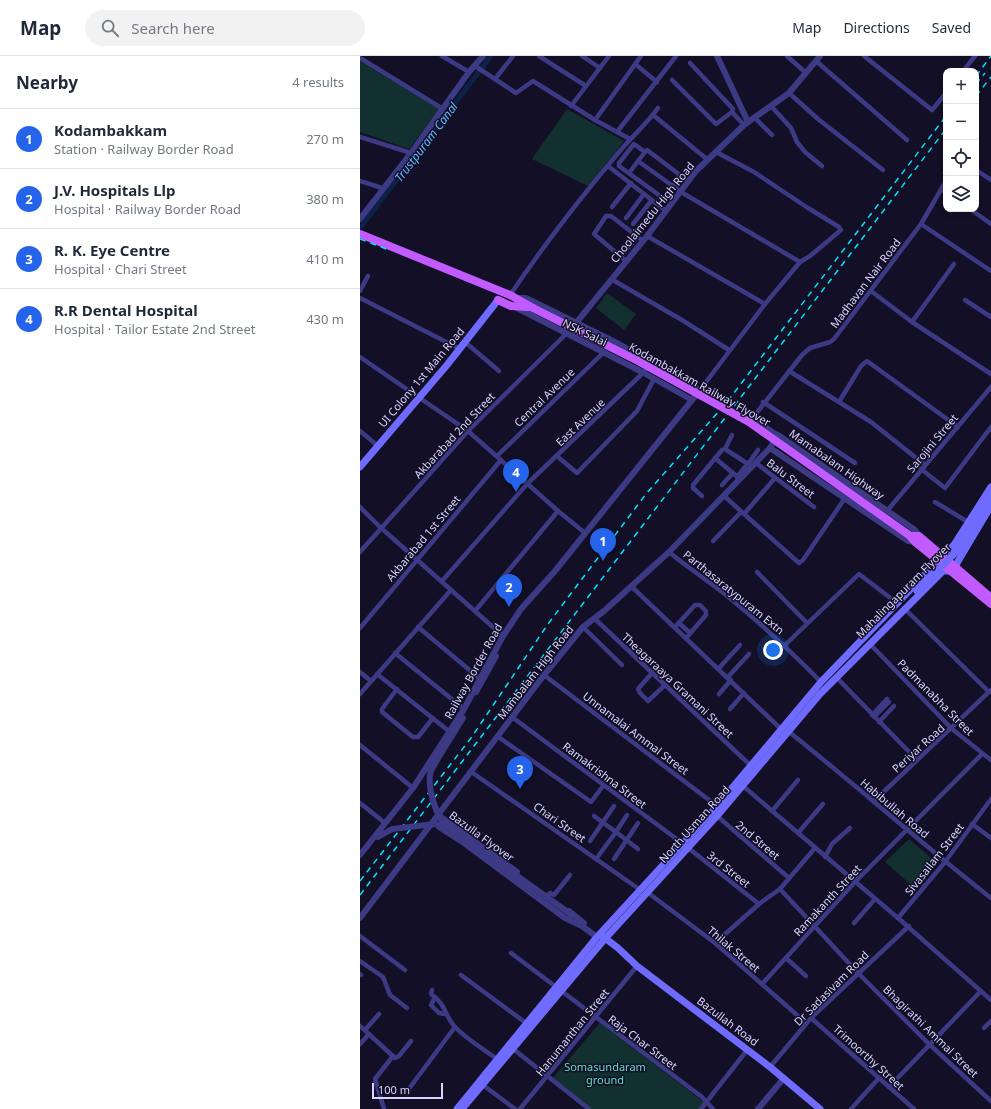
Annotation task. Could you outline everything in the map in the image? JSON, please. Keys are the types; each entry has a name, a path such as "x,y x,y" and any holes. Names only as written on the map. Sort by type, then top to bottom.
{"main road":[{"name":"Kodambakkam Railway Flyover","path":"360,234 513,297 531,308 638,361 749,422 913,537 953,569"},
{"name":"UI Colony 1st Main Road","path":"360,467 460,349 498,300"},
{"path":"498,300 511,306"},
{"name":"Kodambakkam Railway Flyover","path":"511,306 531,308"},
{"path":"937,555 947,551 954,545 991,487"},
{"name":"Mahalingapuram Flyover","path":"835,674 936,570 944,565 954,555 991,498"},
{"path":"953,569 991,506"},
{"name":"North Usman Road","path":"463,1106 497,1059 510,1046 639,889 717,806 750,765 820,694 835,674 897,603 933,566 937,555"},
{"path":"953,569 990,594"},
{"path":"953,569 991,604"},
{"name":"North Usman Road","path":"601,937 688,849 743,786 821,682 835,674 870,644 943,570 953,569"},
{"path":"925,574 932,582"},
{"name":"Bazullah Road","path":"601,937 770,1067 820,1109"},
{"name":"North Usman Road","path":"457,1109 463,1106 483,1085 526,1023 557,989"}],"street":[{"path":"442,56 468,72"},
{"path":"360,219 382,188 411,153 468,72 483,56"},
{"path":"495,79 513,56"},
{"path":"540,56 586,86"},
{"path":"582,56 600,68"},
{"path":"572,106 609,56"},
{"path":"595,120 641,56"},
{"path":"617,132 676,56"},
{"path":"717,56 746,124"},
{"path":"788,56 806,73"},
{"path":"864,56 932,110 943,97"},
{"path":"965,68 975,56"},
{"path":"360,58 443,109"},
{"path":"818,58 907,140"},
{"name":"Choolaimedu High Road","path":"576,323 645,239 696,171 754,117 789,93 818,58"},
{"path":"690,63 732,109 732,112 746,124"},
{"path":"636,64 657,82"},
{"path":"475,66 516,93 533,81 595,120 630,139"},
{"path":"672,80 716,124 732,112"},
{"path":"789,93 829,128 884,170"},
{"path":"771,106 791,128 797,142 805,152 822,166"},
{"path":"658,108 643,128 621,149 534,260 513,297 526,298 653,362 700,390 729,350 800,262 810,256 841,230 839,227 754,172 716,152"},
{"path":"653,115 708,160"},
{"path":"754,117 772,135"},
{"path":"360,137 411,153"},
{"path":"634,144 645,152 648,150 680,174 666,196 663,198 618,165 626,153 634,144"},
{"path":"621,149 626,153"},
{"path":"629,173 645,152"},
{"path":"638,161 681,192 800,262"},
{"path":"608,166 666,211"},
{"path":"979,172 991,180"},
{"path":"360,181 382,188"},
{"path":"612,207 631,184"},
{"name":"Madhavan Nair Road","path":"778,435 754,417 763,402 810,348 830,342 834,339 921,224 943,186"},
{"path":"626,218 644,194"},
{"path":"633,224 652,200"},
{"path":"974,212 991,224"},
{"path":"626,261 594,234 606,216 611,216 637,237 645,239 765,304"},
{"path":"921,224 991,271"},
{"path":"621,256 637,237"},
{"path":"912,322 954,264"},
{"path":"360,290 368,276"},
{"path":"611,279 682,320 729,350"},
{"path":"871,291 912,322 991,374"},
{"path":"360,298 460,349"},
{"path":"965,300 991,317"},
{"name":"NSK Salai","path":"511,306 604,352 692,400"},
{"name":"Akbarabad 2nd Street","path":"360,552 380,527 468,431 566,334"},
{"path":"465,342 499,371"},
{"name":"Central Avenue","path":"498,455 604,352"},
{"path":"360,357 468,431 498,455 501,460 527,484 585,532"},
{"path":"839,402 863,363 867,361 958,427"},
{"name":"East Avenue","path":"442,581 527,484 558,457 644,373 653,362"},
{"path":"789,371 871,422 925,465"},
{"path":"558,457 576,472 579,472 637,411 654,379"},
{"name":"Sarojini Street","path":"887,511 991,387"},
{"name":"Railway Border Road","path":"360,855 413,788 450,732 503,636 522,609 700,390"},
{"path":"763,402 855,463"},
{"path":"921,469 945,488 991,427"},
{"path":"360,431 378,446"},
{"path":"732,435 725,449 748,464 757,459 758,450"},
{"name":"Mamabalam Highway","path":"778,435 915,530 913,537 908,541 770,448 778,435"},
{"name":"Mambalam High Road","path":"361,916 470,771 583,627 595,619 632,587 669,552 724,496 757,459 770,448"},
{"path":"791,462 799,449"},
{"path":"702,496 692,488 693,485 722,450"},
{"path":"715,458 739,478 745,467"},
{"name":"Balu Street","path":"757,459 775,478 814,507"},
{"name":"Akbarabad 1st Street","path":"360,628 416,559 501,460"},
{"path":"813,476 820,464"},
{"path":"722,485 733,473"},
{"path":"713,541 743,513 775,478"},
{"path":"724,496 799,563 845,498"},
{"path":"935,502 968,522"},
{"path":"360,507 380,527 503,636"},
{"path":"475,611 558,510"},
{"name":"Parthasaratypuram Extn","path":"669,552 726,595 785,645 821,682"},
{"path":"757,572 807,623"},
{"path":"785,645 860,574 897,603"},
{"name":"Habibullah Road","path":"632,587 785,730 874,801 945,862 991,898"},
{"path":"360,694 451,590"},
{"name":"Bazulla Flyover","path":"534,596 500,647 459,725 430,773 430,782 437,812 443,823 570,916"},
{"path":"675,627 695,605 700,605 706,611 706,615 686,638"},
{"path":"905,609 990,691"},
{"name":"Theagaraaya Gramani Street","path":"595,619 750,765"},
{"path":"679,623 690,633"},
{"path":"418,627 479,678"},
{"path":"583,627 622,665"},
{"name":"Padmanabha Street","path":"870,644 952,729 991,760"},
{"path":"719,668 740,645"},
{"path":"395,653 464,709"},
{"path":"719,694 749,654"},
{"path":"360,672 371,681"},
{"path":"652,673 638,689 648,701 665,685"},
{"path":"377,674 450,732"},
{"path":"835,674 873,716 917,760"},
{"name":"Unnamalai Ammal Street","path":"544,675 717,806"},
{"path":"397,689 381,710 392,720 415,738 433,718"},
{"name":"Periyar Road","path":"874,801 952,729 990,691"},
{"path":"730,709 744,693"},
{"path":"873,716 888,701"},
{"path":"879,722 894,706"},
{"name":"Ramakrishna Street","path":"512,717 603,786 682,843 688,849"},
{"path":"497,736 591,802 603,786"},
{"path":"360,745 413,788"},
{"name":"Ramakanth Street","path":"762,984 855,882 982,754"},
{"name":"Chari Street","path":"470,771 639,889"},
{"path":"772,811 798,780"},
{"path":"743,786 825,857 909,926 991,1000"},
{"name":"Sivasailam Street","path":"898,918 945,862 991,800"},
{"path":"360,803 385,823"},
{"path":"798,833 823,804"},
{"path":"590,841 614,806"},
{"path":"437,814 554,895 570,875"},
{"path":"596,859 627,815"},
{"path":"594,816 638,849"},
{"name":"2nd Street","path":"716,816 789,878"},
{"path":"441,828 440,823 444,820"},
{"name":"Bazullah Road","path":"431,823 464,843 564,918 582,924"},
{"path":"614,858 638,823"},
{"path":"972,824 991,838"},
{"name":"Bazulla Flyover","path":"360,860 378,836 392,829 439,825 466,842 570,916"},
{"path":"825,857 832,844 850,828"},
{"path":"715,943 758,904 780,889 815,848"},
{"name":"3rd Street","path":"688,849 758,904"},
{"name":"Bhagirathi Ammal Street","path":"780,889 858,973 929,1044 991,1102"},
{"path":"548,892 582,924"},
{"name":"Thilak Street","path":"647,892 715,943 806,1023"},
{"path":"854,922 875,899"},
{"name":"Bazullah Road","path":"570,916 601,937"},
{"name":"Dr Sadasivam Road","path":"770,1067 806,1023 909,926"},
{"path":"360,936 405,970"},
{"name":"Raja Char Street","path":"511,953 702,1098 713,1109"},
{"path":"786,958 806,976"},
{"path":"360,962 383,976 390,995 407,1008"},
{"name":"Hanumanthan Street","path":"520,1109 637,966"},
{"path":"461,975 526,1023"},
{"path":"432,990 430,993 442,1003 445,1014 455,1027 497,1059"},
{"path":"889,1086 981,991"},
{"path":"435,997 431,1003 432,1007 439,1013 445,1014"},
{"path":"360,1044 379,1014"},
{"name":"Trimoorthy Street","path":"811,1018 914,1109"},
{"path":"984,1028 991,1021"},
{"path":"360,1026 394,1056"},
{"path":"408,1090 455,1027"},
{"path":"384,1109 374,1079 394,1056 399,1056 411,1041"},
{"path":"510,1046 589,1109"},
{"path":"701,1109 748,1050"},
{"path":"758,1109 784,1078"},
{"path":"850,1109 878,1078"},
{"path":"483,1085 515,1109"},
{"name":"North Usman Road","path":"453,1109 463,1106"}],"green space":[{"path":"360,61 439,109 409,149 360,132"},
{"path":"567,109 624,141 588,186 532,159"},
{"path":"607,293 636,314 624,330 596,308"},
{"path":"909,839 937,863 917,890 885,862"},
{"name":"Somasundaram ground","path":"600,1023 705,1103 700,1109 590,1109 551,1080"}],"waterway":[{"name":"Trustpuram Canal","path":"360,228 491,56"}],"railway":[{"path":"979,72 991,56"},
{"path":"979,80 985,73"},
{"path":"979,92 991,77"},
{"path":"360,881 471,738 548,624 646,494 727,402 943,120"},
{"path":"360,895 943,133"},
{"path":"360,239 389,250"}],"place":[{"name":"R.R Dental Hospital","path":"516,492"},
{"name":"Kodambakkam","path":"603,561"},
{"name":"J.V. Hospitals Llp","path":"509,607"},
{"name":"R. K. Eye Centre","path":"520,789"}]}
